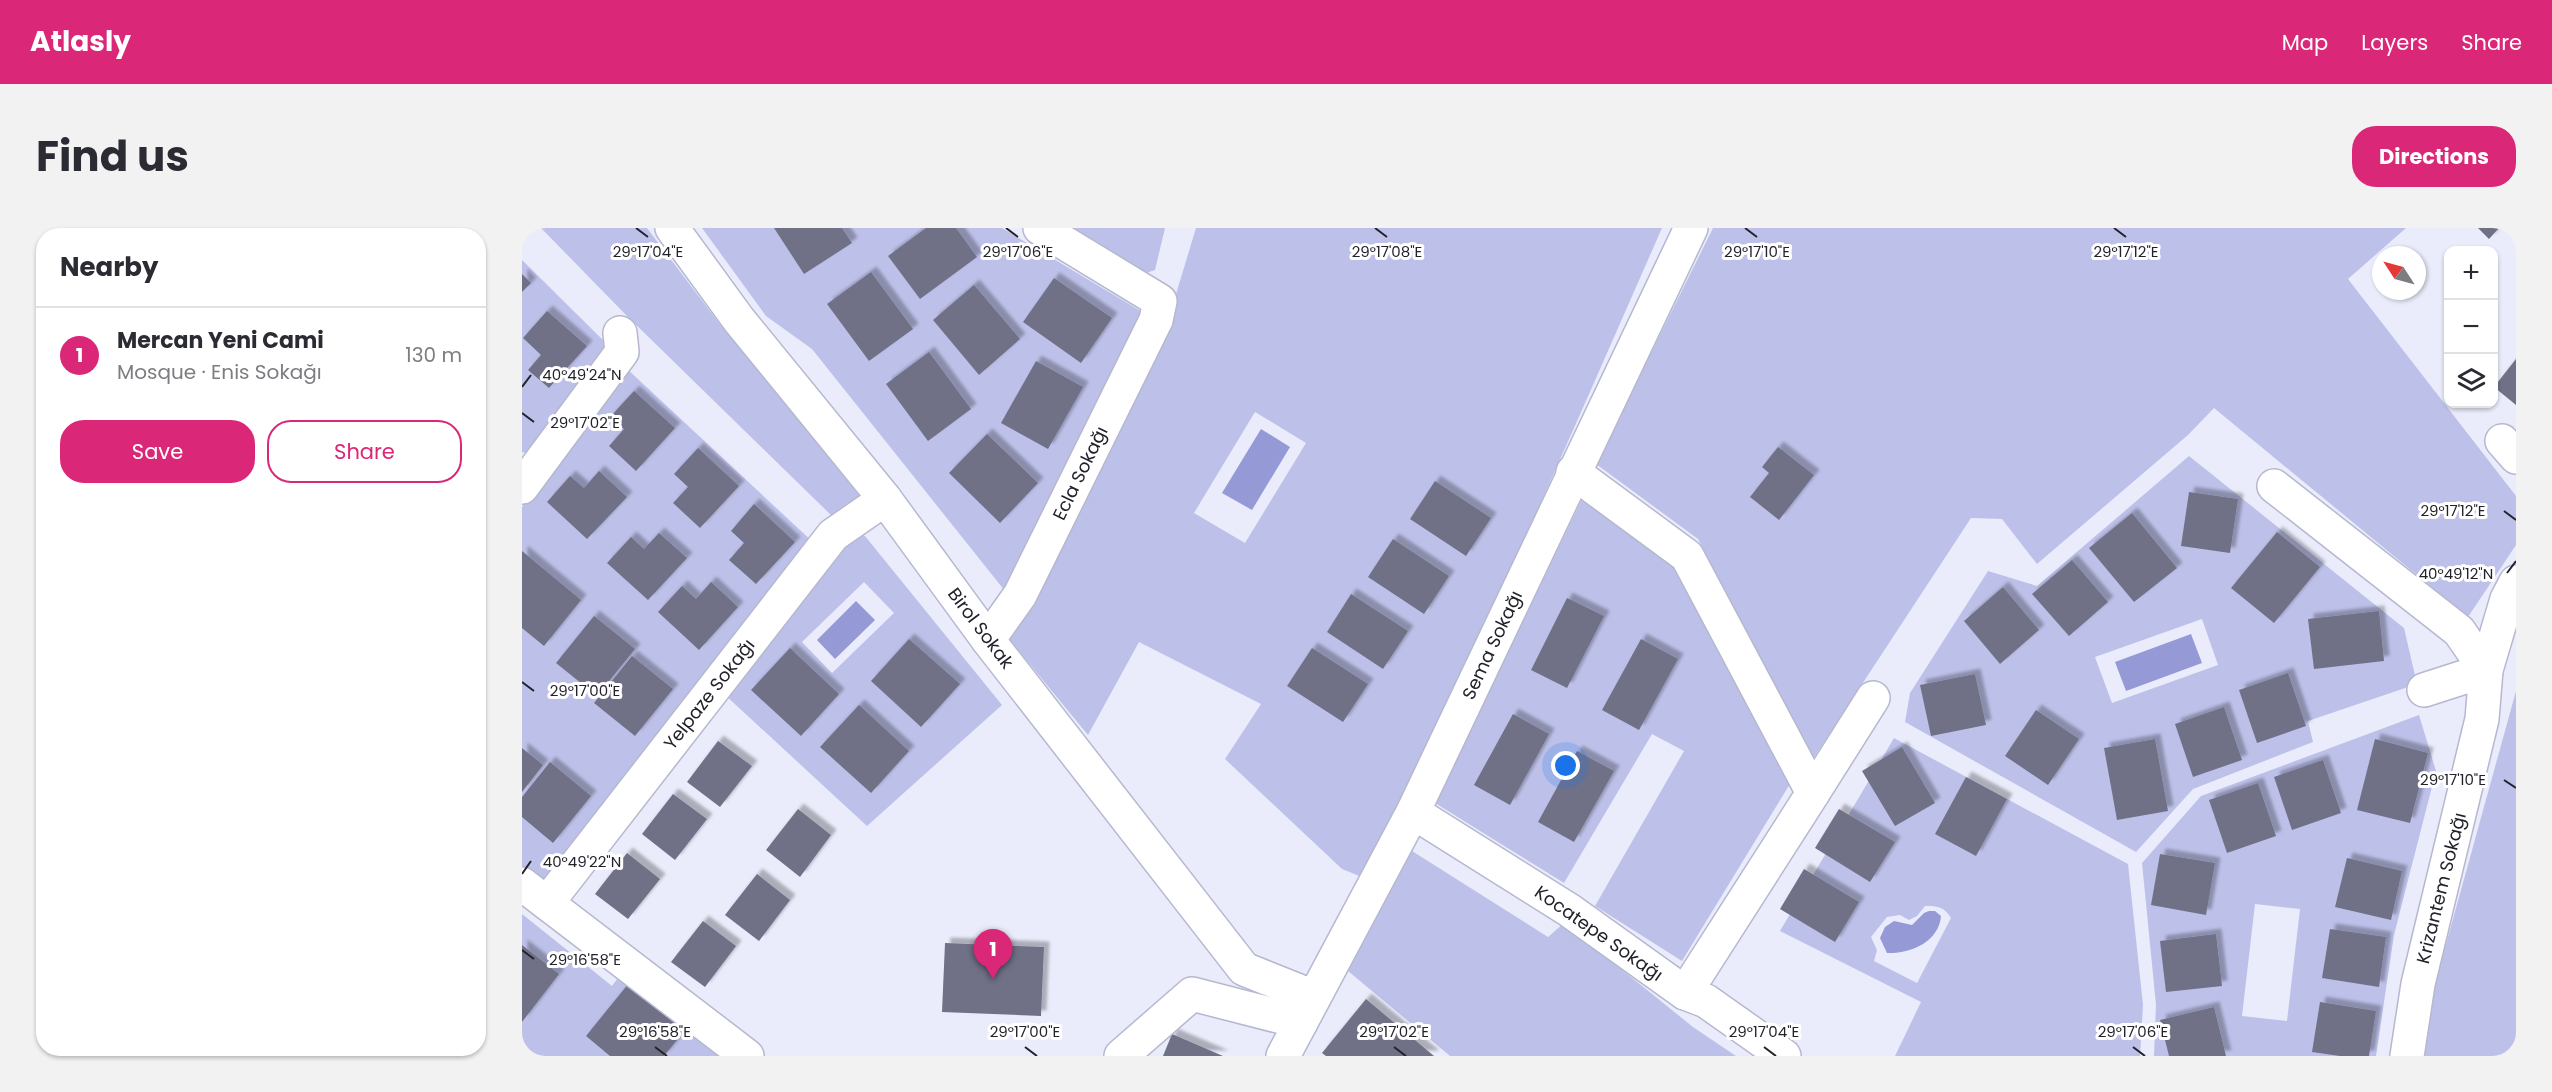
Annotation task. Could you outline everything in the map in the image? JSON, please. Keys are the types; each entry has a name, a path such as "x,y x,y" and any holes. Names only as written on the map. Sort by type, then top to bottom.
{"street":[{"name":"Birol Sokak","path":"672,228 739,320 885,499 988,640 1244,969 1307,1009"},
{"name":"Ecla Sokağı","path":"988,640 1020,595 1156,320 1160,301 1040,228"},
{"name":"Sema Sokağı","path":"1283,1056 1413,812 1691,228"},
{"path":"524,481 622,352 620,333"},
{"path":"1573,472 1687,556 1814,793"},
{"path":"2274,486 2459,631 2486,670 2424,690"},
{"name":"Yelpaze Sokağı","path":"534,894 833,535 885,499"},
{"name":"Krizantem Sokağı","path":"2407,1056 2418,984 2482,719 2486,670 2507,599 2516,582"},
{"path":"1685,993 1873,698"},
{"name":"Kocatepe Sokağı","path":"1413,812 1569,910 1685,993 1706,1001 1784,1056"},
{"path":"534,894 747,1056"},
{"path":"1122,1056 1192,994 1307,1009"}],"shaded area":[{"path":"541,228 647,228 719,323 860,496 833,517 627,316"},
{"path":"702,228 1002,228 1144,313 1005,591 812,349 766,316"},
{"path":"1066,228 1165,228 1155,270 1141,275"},
{"path":"1196,228 1662,228 1480,636 1362,877 1342,869 1225,759 1261,704 1139,642 1088,735 1009,639 1166,327","holes":["1255,412 1306,443 1245,543 1194,513"]},
{"path":"1713,228 2406,228 2386,246 2372,246 2372,258 2348,279 2444,403 2444,408 2448,408 2516,496 2516,545 2468,617 2214,408 2188,435 2037,564 2002,519 1971,518 1813,759 1698,539 1596,464"},
{"path":"522,260 614,351 529,454 522,452"},
{"path":"625,367 815,544 552,879 536,882 522,871 522,507"},
{"path":"1261,429 1290,447 1252,510 1222,493"},
{"path":"2189,456 2404,628 2417,684 2308,721 2313,742 2193,789 2136,852 1905,722 1910,693 1988,571 2037,586","holes":["2202,619 2218,665 2112,703 2095,657"]},
{"path":"1583,497 1672,560 1793,779 1682,961 1595,906 1684,751 1652,734 1564,883 1435,803"},
{"path":"865,536 1002,705 867,826 724,694 851,537","holes":["864,582 894,613 832,673 802,642"]},
{"path":"856,601 875,620 835,659 817,640"},
{"path":"2191,634 2202,663 2126,691 2115,662"},
{"path":"2516,691 2516,1056 2425,1056 2423,1053 2432,995"},
{"path":"2419,715 2436,771 2394,935 2376,1056 2154,1056 2156,1005 2142,863 2201,796","holes":["2255,904 2300,909 2287,1021 2242,1016"]},
{"path":"1894,738 2128,864 2143,1005 2140,1056 1895,1056 1921,1002 1780,931","holes":["1925,906 1943,909 1951,918 1917,983 1874,961 1877,950 1871,937 1887,917 1900,915 1909,920 1917,916"]},
{"path":"1412,851 1548,937 1564,923 1693,1027 1736,1056 1450,1056 1348,971"},
{"path":"1929,911 1935,911 1941,916 1935,933 1929,939 1914,949 1887,953 1880,938 1885,927 1894,921 1912,925"},
{"path":"522,914 612,986 623,971 730,1056 522,1056"}],"building":[{"path":"774,228 842,228 852,243 804,274"},
{"path":"926,228 956,228 977,257 920,299 888,256"},
{"path":"2478,228 2499,228 2489,239"},
{"path":"871,272 913,329 869,361 827,304"},
{"path":"522,274 531,283 522,292"},
{"path":"1054,278 1112,318 1081,363 1023,322"},
{"path":"974,285 1020,339 979,375 933,320"},
{"path":"547,311 587,346 549,388 528,370 541,355 523,338"},
{"path":"929,352 971,409 928,441 886,384"},
{"path":"2516,359 2516,405 2498,390 2498,382"},
{"path":"1036,361 1083,387 1048,449 1001,423"},
{"path":"634,391 675,428 636,471 609,446 624,429 610,417"},
{"path":"987,434 1038,483 1000,523 949,473"},
{"path":"1778,447 1814,475 1779,520 1750,497 1769,473 1762,467"},
{"path":"698,448 739,486 700,528 673,503 688,487 674,474"},
{"path":"599,471 627,497 587,539 547,502 570,476 584,488"},
{"path":"1435,481 1491,518 1466,556 1410,519"},
{"path":"2189,492 2238,499 2230,553 2181,546"},
{"path":"754,504 795,542 756,584 729,560 744,543 731,531"},
{"path":"2132,513 2177,568 2134,602 2089,548"},
{"path":"2277,532 2320,567 2274,623 2231,588"},
{"path":"659,533 687,558 648,600 607,563 631,537 644,549"},
{"path":"1393,539 1449,576 1424,614 1368,577"},
{"path":"522,551 581,600 544,646 522,628"},
{"path":"2072,560 2108,602 2069,636 2032,594"},
{"path":"711,582 738,607 699,650 658,612 682,586 696,599"},
{"path":"2003,587 2039,630 2000,664 1964,621"},
{"path":"1351,594 1408,631 1383,669 1327,632"},
{"path":"1567,598 1604,616 1567,688 1531,670"},
{"path":"2379,611 2384,661 2314,669 2308,619"},
{"path":"594,616 635,649 597,696 556,663"},
{"path":"909,639 960,684 921,727 871,681"},
{"path":"1641,639 1678,659 1639,730 1602,710"},
{"path":"790,648 839,694 801,736 751,690"},
{"path":"1312,648 1368,684 1343,722 1287,686"},
{"path":"632,656 673,689 635,736 594,703"},
{"path":"2288,673 2306,726 2257,743 2239,690"},
{"path":"1975,674 1986,725 1931,736 1920,685"},
{"path":"859,705 909,751 871,793 820,747"},
{"path":"2224,707 2242,760 2193,777 2175,724"},
{"path":"2036,710 2079,739 2048,785 2005,756"},
{"path":"1513,714 1549,734 1510,805 1474,785"},
{"path":"2155,739 2168,811 2117,820 2104,748"},
{"path":"2375,739 2428,753 2410,823 2357,810"},
{"path":"718,741 752,766 720,807 687,782"},
{"path":"1902,747 1935,803 1895,826 1862,771"},
{"path":"522,748 543,765 522,792"},
{"path":"1577,751 1614,771 1574,842 1538,822"},
{"path":"2323,760 2341,813 2292,830 2274,777"},
{"path":"550,762 591,796 553,843 522,817 522,797"},
{"path":"1966,777 2007,799 1976,856 1935,834"},
{"path":"2258,783 2276,836 2227,853 2209,800"},
{"path":"673,794 707,819 675,860 642,834"},
{"path":"798,809 831,835 800,877 766,850"},
{"path":"1839,809 1895,842 1870,882 1815,848"},
{"path":"627,853 660,879 628,919 595,894"},
{"path":"2160,854 2215,863 2206,915 2151,905"},
{"path":"2347,858 2402,871 2391,920 2335,907"},
{"path":"1804,869 1859,902 1835,942 1780,909"},
{"path":"757,874 790,900 759,941 725,915"},
{"path":"703,921 736,946 705,987 671,962"},
{"path":"2330,929 2386,937 2379,987 2322,978"},
{"path":"2216,934 2222,986 2166,992 2160,941"},
{"path":"945,943 1044,947 1041,1016 942,1012"},
{"path":"522,945 559,974 522,1022"},
{"path":"629,983 686,1029 664,1056 610,1056 586,1036"},
{"path":"1366,999 1434,1056 1326,1056 1322,1053"},
{"path":"2320,1002 2376,1011 2369,1056 2340,1056 2312,1052"},
{"path":"2214,1007 2226,1056 2169,1056 2160,1020"},
{"path":"1172,1034 1223,1056 1163,1056"}],"place":[{"name":"Mercan Yeni Cami","path":"993,979"}]}
